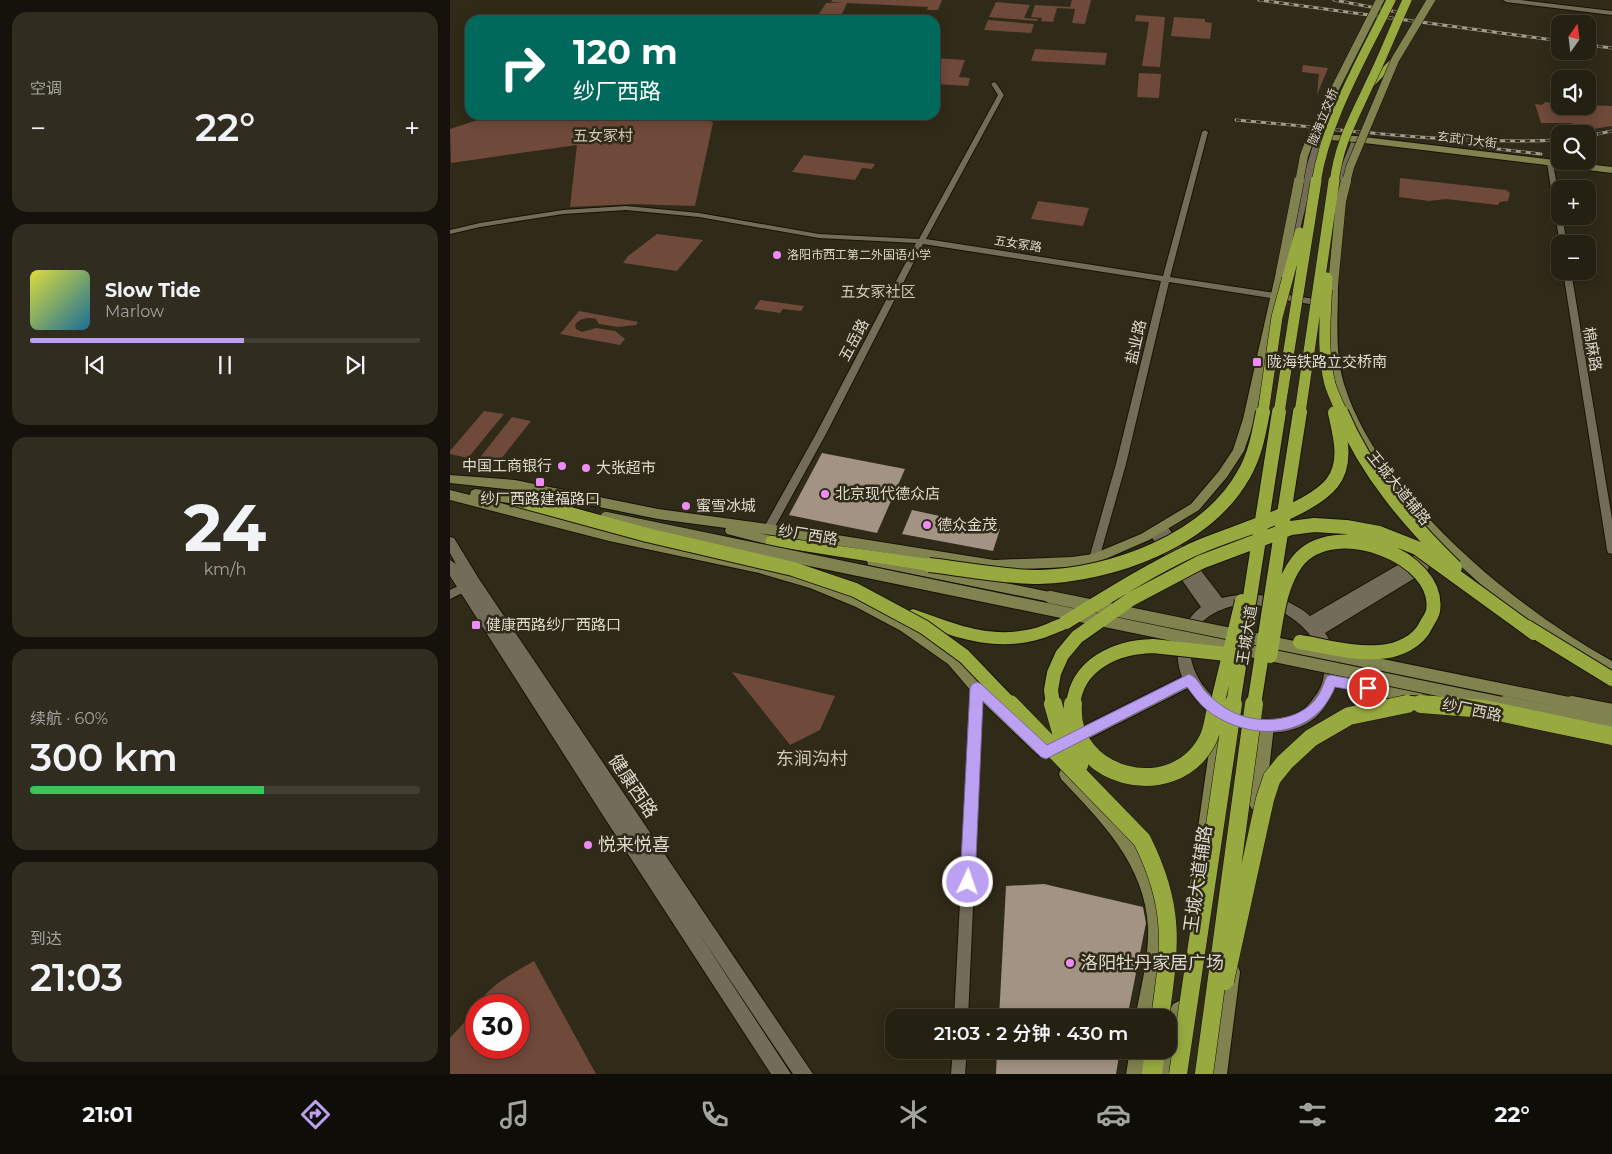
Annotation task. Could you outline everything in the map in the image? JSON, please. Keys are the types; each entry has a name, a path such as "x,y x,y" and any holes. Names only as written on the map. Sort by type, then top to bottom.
{"highway":[{"name":"陇海立交桥","path":"1305,252 1319,162 1333,121 1391,0"},
{"name":"陇海立交桥","path":"1330,202 1341,146 1348,125 1369,86 1407,2"},
{"path":"1350,86 1354,48"},
{"path":"1369,86 1395,60"},
{"path":"770,535 929,564 1016,576 1065,574 1109,567 1132,561 1169,542 1208,517 1226,500 1240,482 1254,452 1277,316 1319,162"},
{"path":"515,499 647,535 793,569 855,590 936,625 968,636 1003,640 1023,638 1049,631 1171,560 1226,535 1303,505 1327,490 1340,469 1342,457 1329,380 1326,328 1335,174"},
{"name":"王城大道","path":"1204,1074 1262,646 1304,389 1330,202"},
{"name":"王城大道","path":"1178,1074 1255,560 1305,252"},
{"path":"1329,380 1343,419 1363,458 1378,481 1420,534 1473,584 1534,633"},
{"path":"1161,1009 1168,959 1169,914 1159,875 1142,840 1113,802 1080,767 1068,748 1053,708 1051,690 1054,673 1062,654 1077,637 1095,623 1131,599 1201,562 1266,536 1291,528 1314,525 1346,527 1379,533 1417,548 1534,633 1612,679"},
{"path":"1204,1074 1265,677 1283,592 1290,576 1305,554 1320,545 1349,540 1366,542 1396,554 1414,568 1428,586 1431,594 1431,616 1428,625 1418,637 1399,648 1381,652 1362,653 1300,642"},
{"path":"1226,654 1163,645 1135,647 1104,656 1090,665 1081,676 1074,690 1071,707 1072,724 1082,744 1092,758 1107,768 1129,777 1161,777 1189,764 1200,753 1208,740 1236,623 1255,560"},
{"path":"855,590 924,627 964,656 1142,840"},
{"path":"1204,1074 1265,799 1272,778 1285,762 1311,738 1349,716 1411,703 1484,709 1612,738"},
{"path":"1152,1074 1154,1059"}],"main road":[{"path":"1158,530 1195,507 1223,474 1238,450 1250,419 1304,156 1312,134 1380,0"},
{"name":"王城大道辅路","path":"1431,0 1395,60 1350,167 1341,201 1333,284 1333,333 1340,389 1357,430 1380,469 1396,490 1418,516 1448,546"},
{"name":"玄武门大街","path":"1319,137 1363,140 1550,166 1612,178"},
{"name":"玄武门大街","path":"1354,144 1550,166 1612,170"},
{"path":"450,479 515,485 770,535 1050,597 1612,712"},
{"path":"450,491 515,499 1612,726"},
{"path":"450,495 609,536 759,568 813,584 861,603 906,627 952,660 977,688 1046,753 1090,799 1124,839 1148,886 1155,913 1156,942 1145,1009"},
{"name":"纱厂西路","path":"770,535 994,565 1072,562 1094,558 1158,530"},
{"path":"1448,546 1524,614 1563,640 1612,668"},
{"path":"1138,615 1300,642"},
{"path":"1226,654 1442,691"},
{"name":"纱厂西路","path":"1331,680 1612,738"},
{"name":"王城大道辅路","path":"1169,1074 1221,713"},
{"path":"1218,1074 1255,826 1267,726"},
{"path":"1135,1074 1138,1059"}],"street":[{"path":"1506,0 1612,13"},
{"name":"五岳路","path":"770,535 921,241 1001,95 994,84"},
{"name":"盐业路","path":"1094,558 1121,464 1166,278 1205,132"},
{"path":"1276,296 1285,274 1319,137"},
{"path":"1333,305 1328,284 1340,186 1354,144"},
{"path":"1550,166 1562,235"},
{"name":"五女冢路","path":"450,232 480,225 563,212 626,208 699,215 819,236 921,241 1333,305"},
{"name":"棉麻路","path":"1567,280 1612,550"},
{"path":"1158,530 1214,606"},
{"name":"健康西路","path":"450,542 463,588 804,1074"},
{"path":"1313,627 1448,546"},
{"name":"健康西路","path":"450,565 463,588 782,1074"},
{"path":"1241,599 1265,601 1289,609 1313,627 1326,647 1331,663 1331,680 1324,698 1310,713 1290,723 1267,726 1244,722 1221,713 1202,698 1189,680 1184,663 1183,646 1188,631 1197,618 1214,606 1241,599"},
{"path":"1046,753 1189,680"},
{"path":"961,1009 977,688"},
{"path":"958,1074 959,1059"}],"shaded area":[{"path":"832,0 942,0 938,10 927,10 928,7 847,3 841,15 818,15 826,3 843,3 831,2"},
{"path":"1072,0 1091,0 1085,24 1072,23 1075,9 1057,8 1053,22 1041,21 1042,18 1031,17 1035,5 1070,7"},
{"path":"996,2 1030,5 1024,18 1038,19 1037,21 989,17"},
{"path":"1136,15 1165,17 1160,67 1142,66 1149,22 1135,21"},
{"path":"1174,17 1205,19 1205,22 1212,23 1210,39 1171,36"},
{"path":"988,20 1034,24 1031,33 984,30"},
{"path":"1035,49 1107,53 1105,65 1031,61"},
{"path":"940,58 965,60 959,77 970,78 968,86 940,84"},
{"path":"1303,65 1328,68 1317,95 1319,74 1302,72"},
{"path":"1139,73 1161,74 1159,98 1137,97"},
{"path":"1545,102 1551,102 1551,115 1596,115 1596,105 1612,106 1612,126 1596,128 1596,125 1541,123 1535,104 1542,105"},
{"path":"478,120 710,120 713,123 695,206 633,204 570,207 577,145 451,163 450,129"},
{"path":"804,155 875,164 872,169 862,168 855,180 792,172"},
{"path":"1400,178 1506,190 1510,193 1508,201 1500,202 1498,205 1446,199 1429,201 1399,197"},
{"path":"1038,201 1089,208 1083,226 1031,219"},
{"path":"657,234 703,240 677,271 623,263 628,256"},
{"path":"760,300 804,306 801,311 783,309 780,313 754,309"},
{"path":"579,311 638,322 636,325 618,327 599,324 596,319 587,318 582,319 575,325 576,329 582,332 596,328 615,331 625,339 620,345 560,334"},
{"path":"484,411 504,414 468,458 450,454 450,451"},
{"path":"512,417 531,421 497,464 478,460"},
{"path":"732,672 835,696 820,730 790,745"},
{"path":"534,961 596,1074 450,1074 450,1038 465,1022 465,1059 530,1059 530,994 486,994"}],"building":[{"path":"822,453 905,469 877,533 789,515"},
{"path":"912,510 1000,529 993,551 902,534"},
{"name":"洛阳牡丹家居广场","path":"1044,884 1143,907 1146,923 1129,1009 999,1009 1006,886"},
{"path":"997,1059 1118,1059 1116,1074 996,1074"}],"railway":[{"path":"1259,0 1551,40"},
{"path":"1334,0 1397,12"},
{"path":"1596,46 1612,48"},
{"path":"1236,120 1438,138 1551,140"},
{"path":"1596,134 1612,131"},
{"path":"1481,147 1541,154"}],"place":[{"name":"洛阳市西工第二外国语小学","path":"777,255"},
{"name":"陇海铁路立交桥南","path":"1257,362"},
{"name":"中国工商银行","path":"562,466"},
{"name":"大张超市","path":"586,468"},
{"name":"纱厂西路建福路口","path":"540,482"},
{"name":"北京现代德众店","path":"825,494"},
{"name":"蜜雪冰城","path":"686,506"},
{"name":"德众金茂","path":"927,525"},
{"name":"健康西路纱厂西路口","path":"476,625"},
{"name":"悦来悦喜","path":"588,845"},
{"name":"洛阳牡丹家居广场","path":"1070,963"}],"district":[{"name":"五女冢村","path":"603,136"},
{"name":"五女冢社区","path":"878,292"},
{"name":"东涧沟村","path":"812,759"}],"route":[{"path":"968,882 977,688 1046,753 1189,680 1202,698 1221,713 1244,722 1267,726 1290,723 1310,713 1324,698 1331,680 1368,688"}]}
